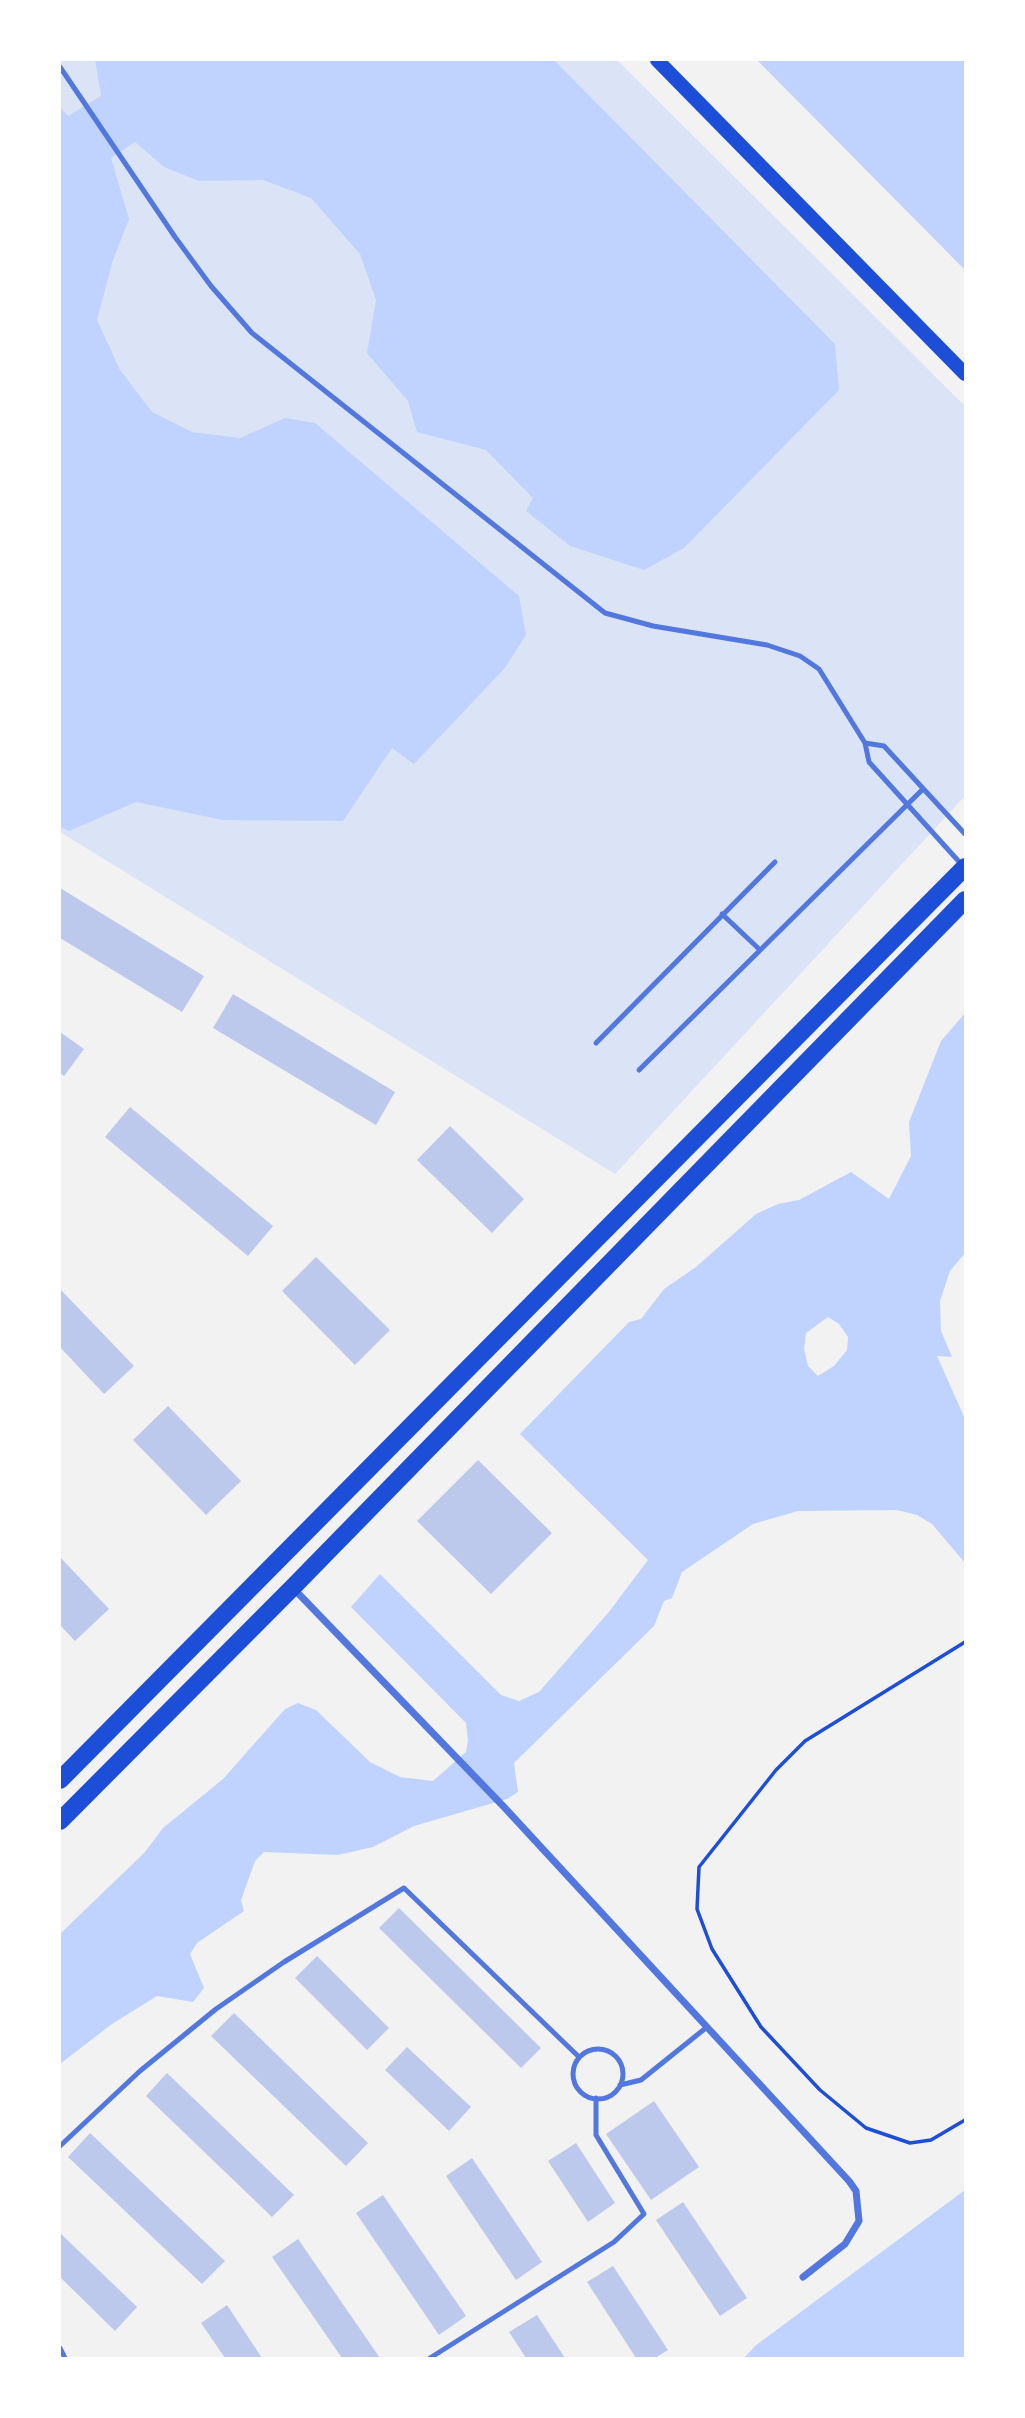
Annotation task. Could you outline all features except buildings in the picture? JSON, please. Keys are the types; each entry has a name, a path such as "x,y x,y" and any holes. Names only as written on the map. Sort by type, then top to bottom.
{"main road":[{"path":"657,60 965,374"},
{"path":"60,1780 965,868"},
{"path":"60,1821 293,1587 965,900"}],"street":[{"path":"293,1587 504,1807 856,2191 859,2221 845,2244 803,2277"}],"lane":[{"path":"60,66 182,247 252,333 605,612 653,626 767,645 810,662 819,669 865,743 869,762 965,868"},
{"path":"865,743 884,746 965,834"},
{"path":"639,1070 923,789"},
{"path":"596,1042 775,862"},
{"path":"722,914 760,949"},
{"path":"60,2146 140,2071 216,2008 284,1962 404,1888 579,2057"},
{"path":"620,2085 641,2080 707,2027"},
{"path":"587,2051 608,2051 622,2066 620,2085 614,2093 596,2098 587,2096 575,2083 574,2065 587,2051"},
{"path":"430,2358 614,2242 644,2214 596,2135 596,2098"},
{"path":"60,2348 65,2358"}],"path":[{"path":"965,1642 805,1741 776,1770 699,1867 697,1909 712,1949 761,2026 820,2090 866,2128 910,2143 931,2140 965,2120"}],"shaded area":[{"path":"60,60 617,60 965,406 965,796 615,1174 60,832"}],"water":[{"path":"95,60 554,60 835,344 839,390 684,548 644,570 570,546 526,511 533,498 486,450 417,432 408,401 367,353 376,300 360,254 311,198 263,180 199,181 164,167 135,142 111,158 129,219 113,260 97,320 120,370 152,412 192,432 240,438 285,418 315,423 519,596 526,635 505,668 414,764 392,748 343,821 223,820 136,802 69,831 60,827 60,107 68,116 101,96"},
{"path":"757,60 965,60 965,270"},
{"path":"965,1013 965,1253 950,1271 940,1301 941,1331 952,1357 937,1356 965,1419 965,1563 932,1524 917,1515 897,1510 798,1511 753,1524 682,1572 672,1598 664,1601 654,1626 514,1763 518,1792 507,1799 414,1826 373,1847 338,1855 264,1852 255,1861 241,1900 244,1911 197,1943 190,1954 204,1988 193,2002 157,1996 112,2024 60,2064 60,1934 145,1852 163,1828 223,1779 285,1709 298,1703 316,1710 370,1762 400,1777 433,1781 466,1752 466,1723 351,1607 380,1574 501,1695 519,1701 539,1692 608,1613 648,1560 520,1434 629,1322 641,1319 664,1289 696,1267 756,1214 778,1204 799,1200 851,1172 889,1199 911,1156 909,1122 941,1041","holes":["828,1317 839,1324 848,1337 847,1350 834,1366 818,1376 808,1366 804,1349 806,1333"]},
{"path":"965,2190 965,2358 744,2358 755,2346"}]}
